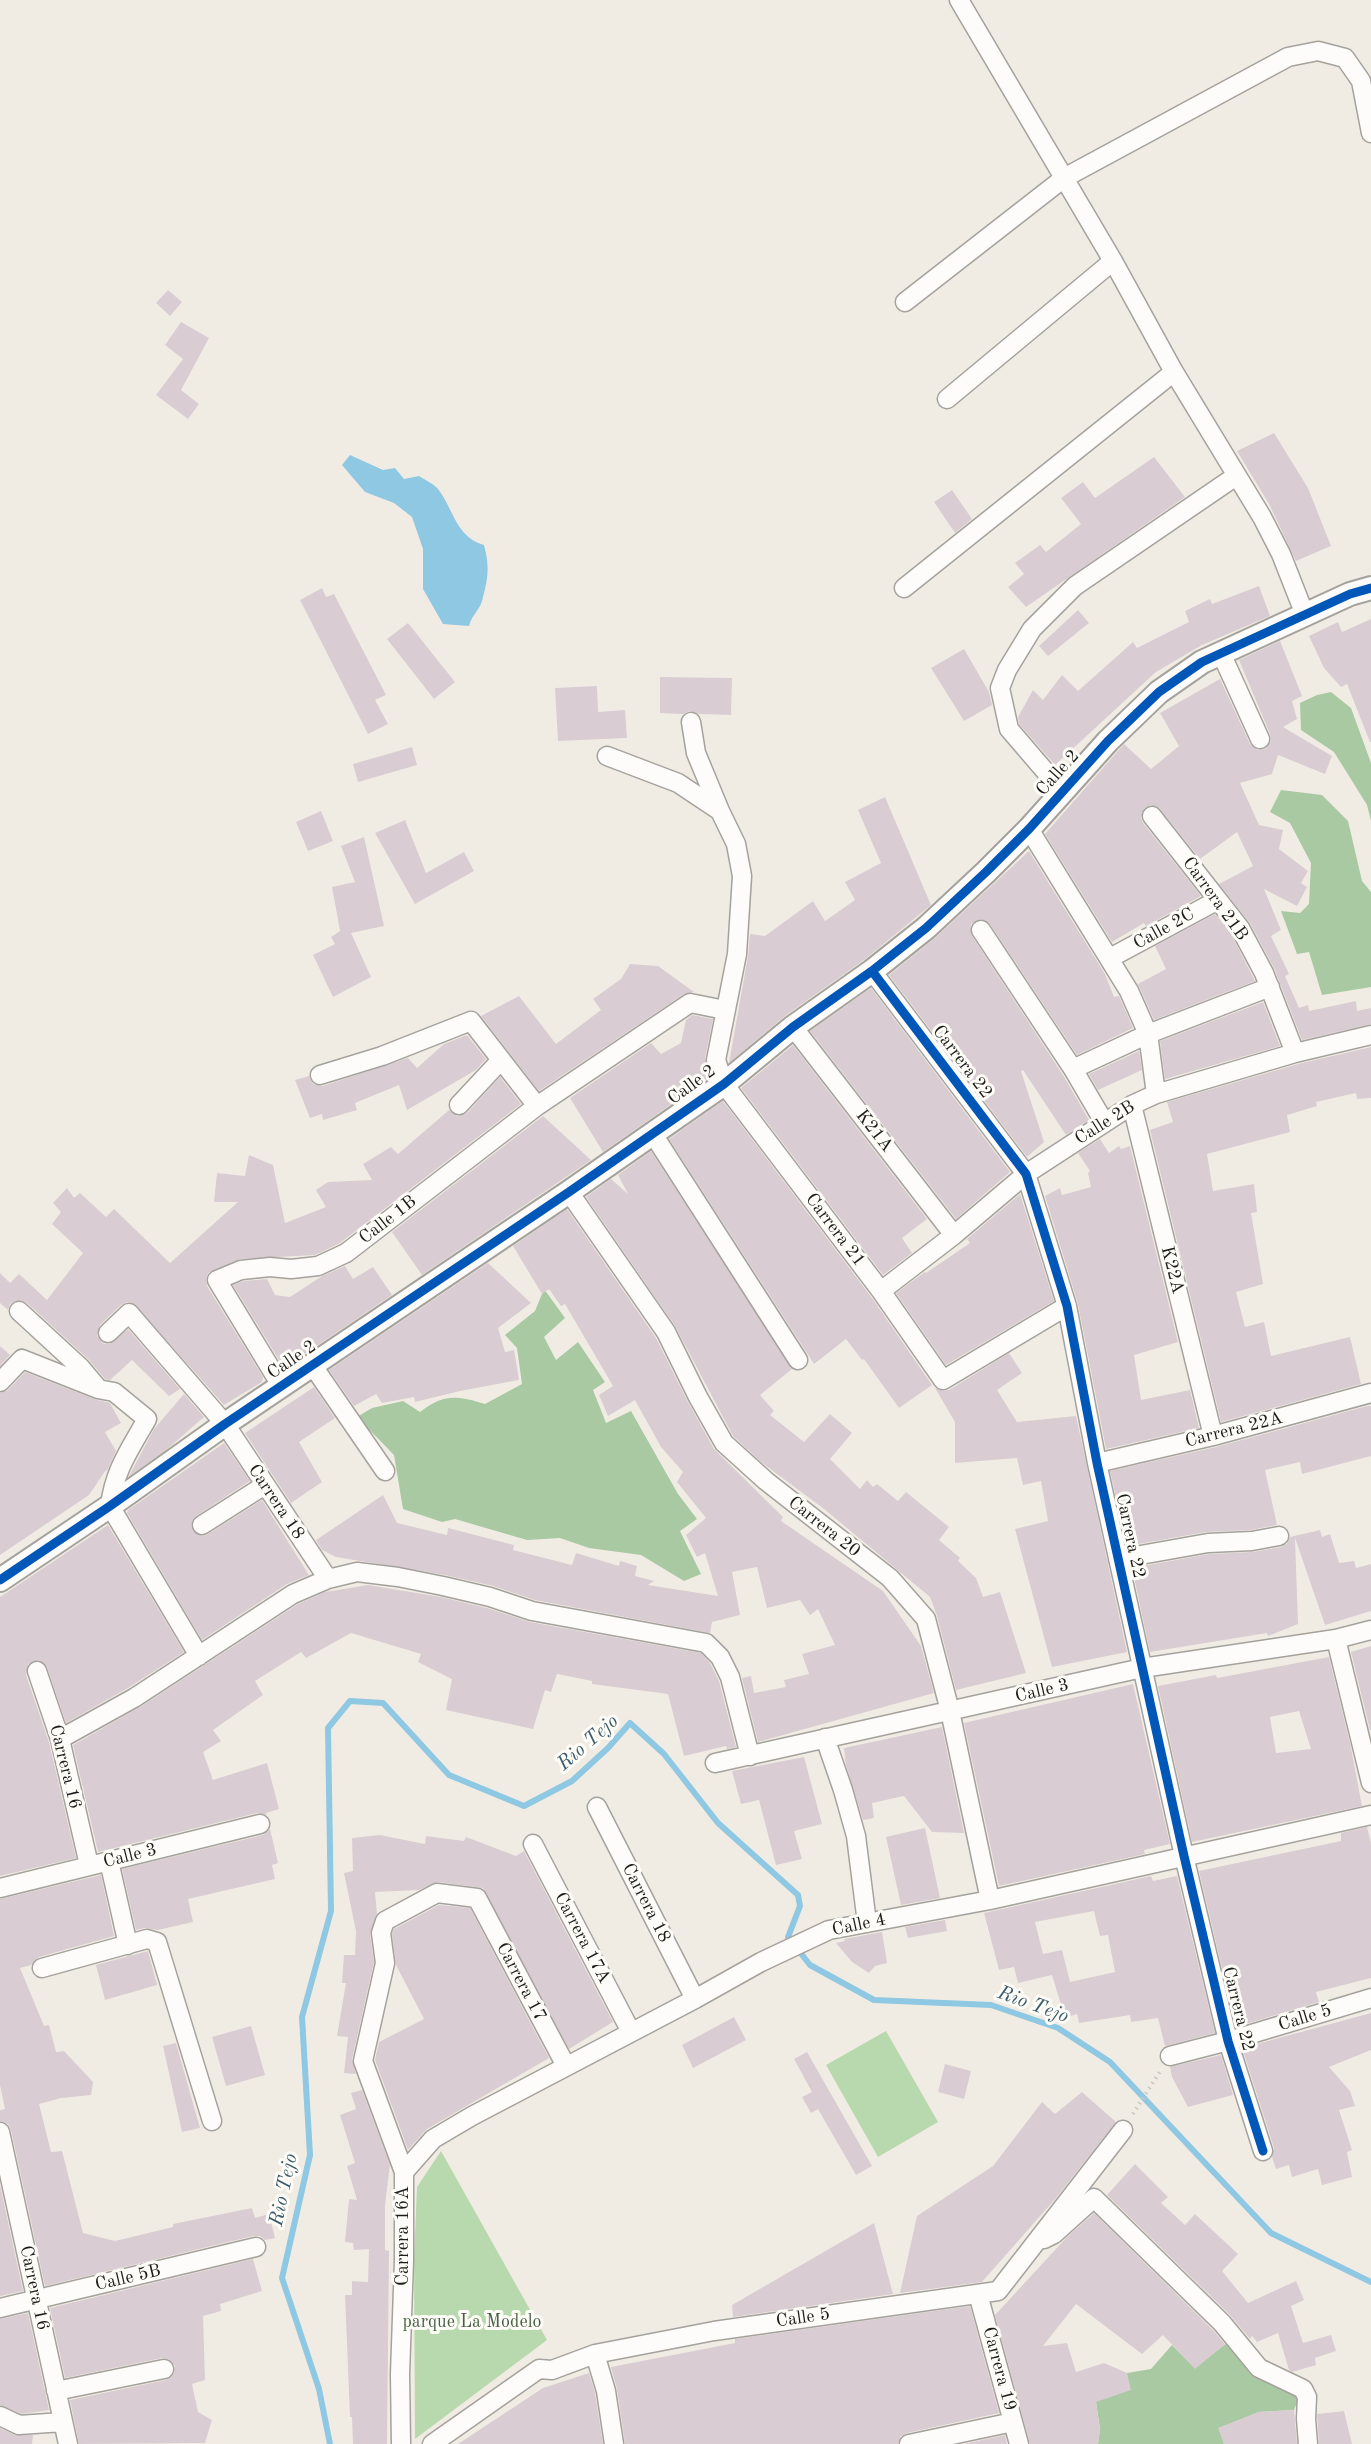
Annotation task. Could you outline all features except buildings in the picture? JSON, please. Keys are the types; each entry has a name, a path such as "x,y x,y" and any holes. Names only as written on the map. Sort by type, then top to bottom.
{"street":[{"path":"959,0 1113,261 1174,372 1262,517 1281,554 1305,615"},
{"path":"905,302 1064,178 1288,57 1318,51 1345,58 1361,81 1371,133"},
{"path":"947,399 1113,261"},
{"path":"904,588 1174,372"},
{"path":"1063,792 1009,729 1000,688 1007,670 1032,629 1076,586 1236,476"},
{"name":"Calle 2","path":"0,1580 110,1506 225,1424 653,1134 724,1083 793,1027 872,971 926,928 1029,829 1108,741 1158,692 1202,662 1350,594 1371,588"},
{"path":"1221,653 1260,739"},
{"path":"691,722 696,753 736,844 742,876 738,954 716,1060 724,1083"},
{"path":"607,756 678,783 720,811"},
{"name":"Carrera 21B","path":"1152,816 1240,928 1270,987 1295,1053"},
{"path":"1029,829 1129,991 1148,1034 1156,1095"},
{"name":"Calle 2C","path":"1110,958 1218,900"},
{"path":"981,930 1073,1069 1104,1122"},
{"name":"Carrera 22","path":"872,971 1026,1174 1067,1306 1097,1463 1184,1856 1228,2041 1263,2151"},
{"path":"1073,1069 1148,1034 1270,987"},
{"path":"320,1075 381,1056 471,1021 537,1106 690,1003 725,1010"},
{"name":"K21A","path":"793,1027 954,1235"},
{"name":"Calle 2B","path":"881,1292 954,1235 1026,1174 1132,1105 1156,1095 1295,1053 1371,1035"},
{"path":"459,1105 501,1060"},
{"name":"Carrera 21","path":"724,1083 881,1292 943,1380 1067,1306"},
{"name":"K22A","path":"1132,1105 1213,1436"},
{"name":"Calle 1B","path":"282,1387 217,1280 241,1270 318,1266 346,1253 537,1106"},
{"path":"653,1134 798,1360"},
{"name":"Carrera 20","path":"569,1192 666,1332 724,1443 766,1482 890,1578 926,1619 950,1711 990,1900"},
{"path":"19,1311 81,1368 98,1389"},
{"name":"Carrera 18","path":"108,1333 129,1314 225,1424 328,1579"},
{"path":"0,1382 22,1359 98,1389 114,1392 147,1419 120,1467 113,1484 110,1506 200,1656"},
{"path":"313,1366 385,1471"},
{"name":"Carrera 22A","path":"1097,1463 1213,1436 1371,1394"},
{"path":"202,1525 265,1485"},
{"path":"1118,1559 1208,1543 1252,1541 1279,1536"},
{"path":"60,1738 134,1698 293,1594 328,1579 357,1572 398,1577 490,1597 532,1611 706,1643 720,1657 730,1677 750,1756"},
{"name":"Calle 3","path":"715,1763 1142,1668 1336,1639 1371,1630"},
{"path":"1336,1639 1371,1783"},
{"name":"Carrera 16","path":"37,1671 60,1738 89,1866"},
{"path":"825,1738 856,1836 867,1923"},
{"name":"Carrera 18","path":"597,1807 695,1999"},
{"name":"Calle 4","path":"404,2172 433,2139 761,1962 829,1930 990,1900 1371,1815"},
{"name":"Calle 3","path":"0,1888 260,1824"},
{"name":"Carrera 17A","path":"533,1844 631,2032"},
{"path":"109,1861 128,1945"},
{"name":"Carrera 17","path":"404,2172 363,2061 385,1963 381,1933 385,1921 437,1893 477,1898 566,2066"},
{"path":"42,1968 153,1939 160,1947 212,2121"},
{"name":"Calle 5","path":"1170,2056 1371,1998"},
{"name":"Calle 5","path":"432,2444 539,2368 552,2370 595,2354 714,2331 998,2291 1123,2130"},
{"name":"Carrera 16","path":"0,2133 68,2444"},
{"name":"Carrera 16A","path":"401,2444 404,2172"},
{"path":"1038,2242 1054,2234 1094,2199 1222,2323 1259,2367 1303,2389 1308,2397 1306,2419 1308,2444"},
{"name":"Calle 5B","path":"0,2308 256,2247"},
{"name":"Carrera 19","path":"978,2294 1019,2444"},
{"path":"595,2354 606,2391 614,2444"},
{"path":"56,2391 164,2369"},
{"path":"0,2416 19,2425 63,2422"},
{"path":"909,2444 1013,2422"}],"path":[{"path":"1123,2130 1170,2056"}],"green space":[{"path":"1331,692 1351,708 1371,763 1371,821 1367,805 1334,752 1301,730 1300,703 1317,695"},
{"path":"1281,790 1322,795 1348,821 1362,881 1371,892 1371,987 1322,995 1309,952 1297,954 1281,911 1300,913 1309,904 1311,863 1290,823 1270,812"},
{"path":"544,1289 565,1318 544,1337 556,1360 578,1342 605,1382 593,1390 606,1423 631,1411 678,1494 697,1519 680,1531 701,1574 684,1581 641,1555 589,1548 560,1538 527,1540 455,1519 442,1522 403,1509 394,1455 357,1417 372,1408 403,1401 420,1412 436,1402 451,1398 485,1404 522,1384 517,1348 505,1335 535,1311"},
{"path":"886,2031 938,2122 878,2157 826,2065"},
{"name":"parque La Modelo","path":"441,2151 547,2340 415,2439 414,2259 417,2187"},
{"path":"1228,2342 1300,2395 1294,2410 1259,2412 1219,2428 1224,2444 1098,2444 1100,2429 1096,2402 1127,2373 1151,2369 1172,2345 1195,2368"}],"water":[{"path":"350,455 383,470 395,468 404,479 419,476 432,484 438,489 461,529 467,536 484,545 488,567 486,586 481,604 469,626 443,624 423,589 423,549 412,517 394,503 365,492 342,465"}],"waterway":[{"name":"Rio Tejo","path":"330,2444 319,2389 282,2278 310,2155 302,2017 331,1911 328,1728 350,1701 383,1703 449,1775 524,1806 572,1781 608,1748 630,1723 664,1754 718,1823 798,1895 800,1906 788,1937 810,1965 874,2000 991,2005 1058,2028 1110,2062 1271,2233 1371,2282"}],"cycle path":[{"path":"0,1580 724,1084 793,1027 872,971 926,928 986,872 1029,829 1108,741 1159,692 1202,662 1350,594 1371,588"},
{"path":"872,971 1026,1174 1067,1306 1097,1463 1184,1856 1228,2041 1263,2151"}]}
